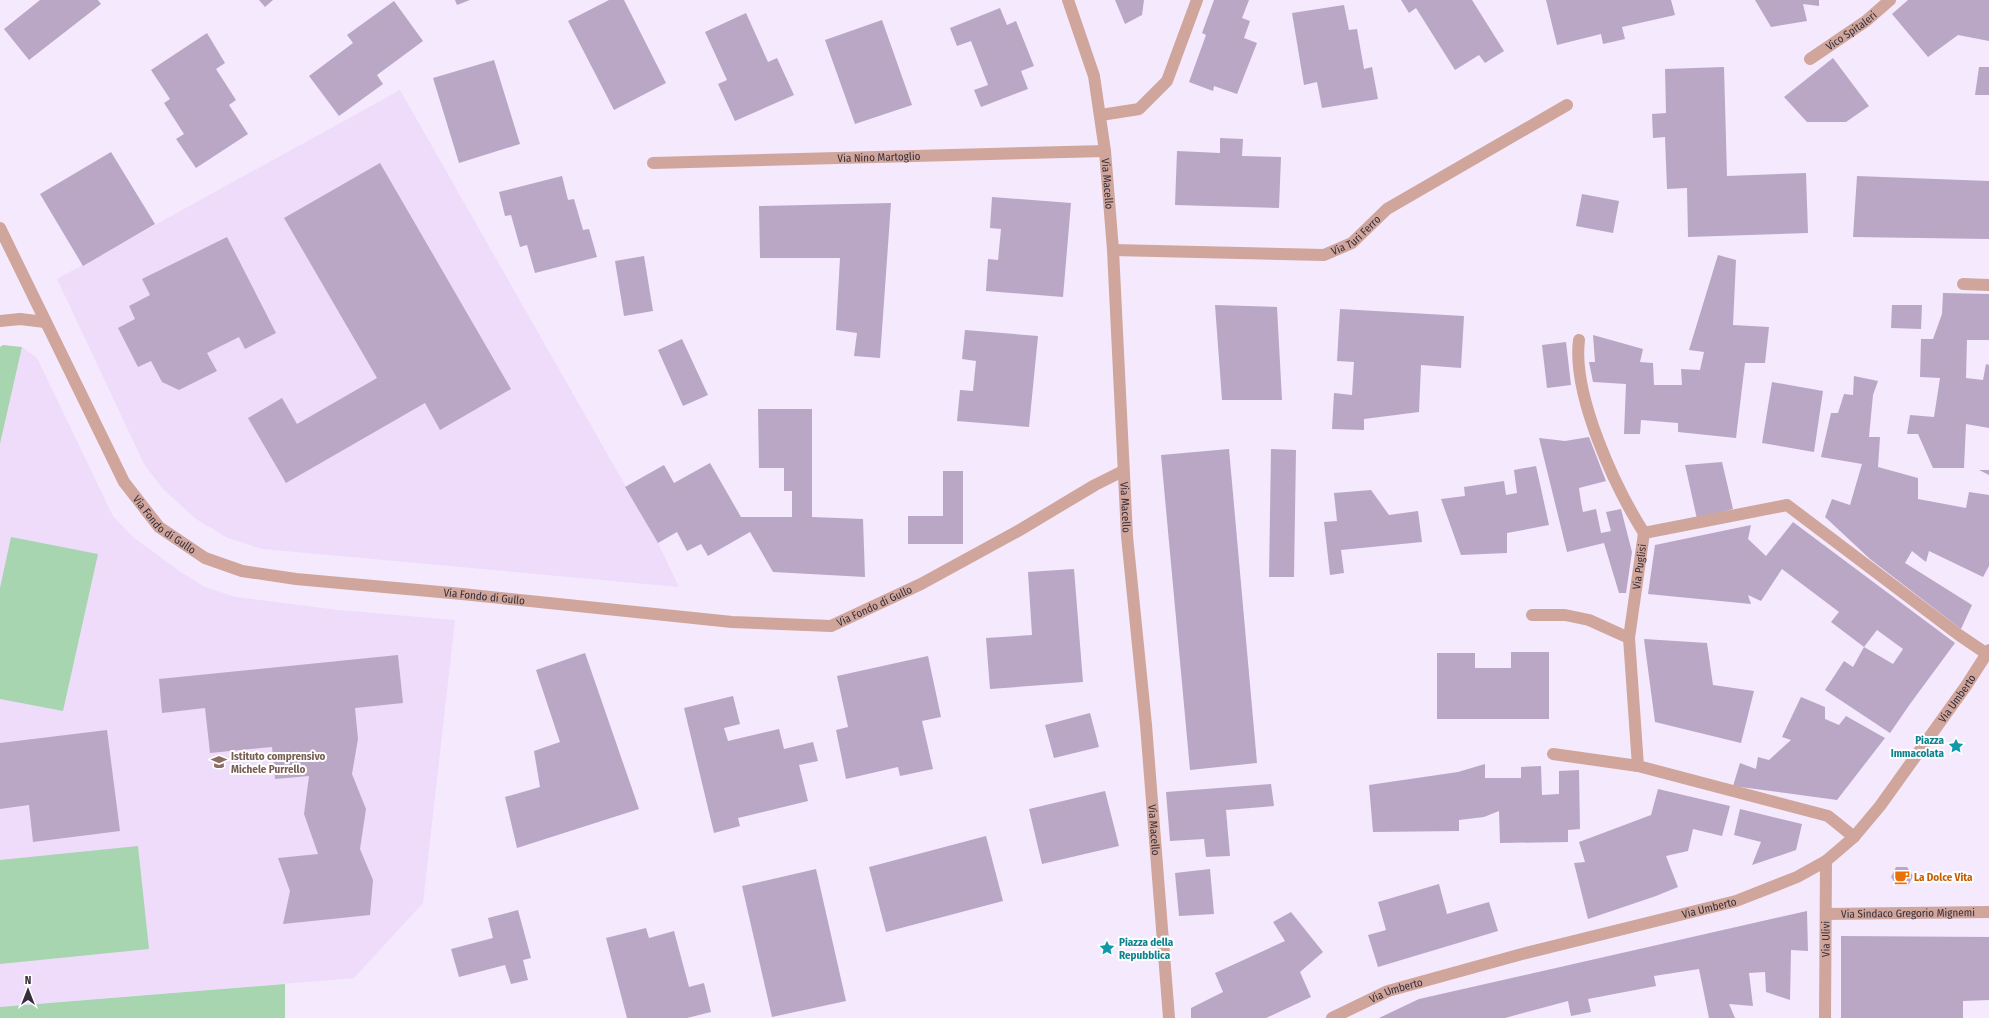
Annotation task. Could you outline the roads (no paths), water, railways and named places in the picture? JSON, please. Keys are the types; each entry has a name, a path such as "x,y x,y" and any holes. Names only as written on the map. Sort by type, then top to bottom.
{"street":[{"name":"Via Macello","path":"1068,0 1094,76 1101,115 1105,152 1113,250 1122,471 1146,726 1169,1018"},
{"path":"1101,115 1139,109 1167,81 1197,0"},
{"name":"Vico Spitaleri","path":"1810,59 1866,21 1890,0"},
{"name":"Via Turi Ferro","path":"1113,250 1324,255 1352,243 1387,208 1567,105"},
{"name":"Via Nino Martoglio","path":"652,163 1105,152"},
{"name":"Via Fondo di Gullo","path":"0,228 124,482 159,527 205,558 242,571 296,580 456,593 732,622 831,626 921,584 1018,531 1095,485 1122,471"},
{"path":"1963,284 1989,285"},
{"path":"0,321 20,319 45,322"},
{"path":"1579,340 1578,353 1587,407 1617,487 1644,533"},
{"name":"Via Puglisi","path":"1638,766 1629,638 1644,533 1787,505 1958,636 1988,652"},
{"path":"1532,615 1565,615 1583,619 1629,638"},
{"name":"Via Umberto","path":"1332,1018 1388,990 1522,954 1736,900 1797,877 1826,861 1854,837 1880,806 1966,686 1988,652"},
{"path":"1553,754 1638,766 1828,816 1854,837"},
{"name":"Via Ulivi","path":"1825,1018 1826,861"},
{"name":"Via Sindaco Gregorio Mignemi","path":"1826,914 1989,912"}],"place":[{"name":"Piazza Immacolata","path":"1956,746"},
{"name":"Istituto comprensivo Michele Purrello","path":"219,762"},
{"name":"La Dolce Vita","path":"1902,877"},
{"name":"Piazza della Repubblica","path":"1107,948"}]}
